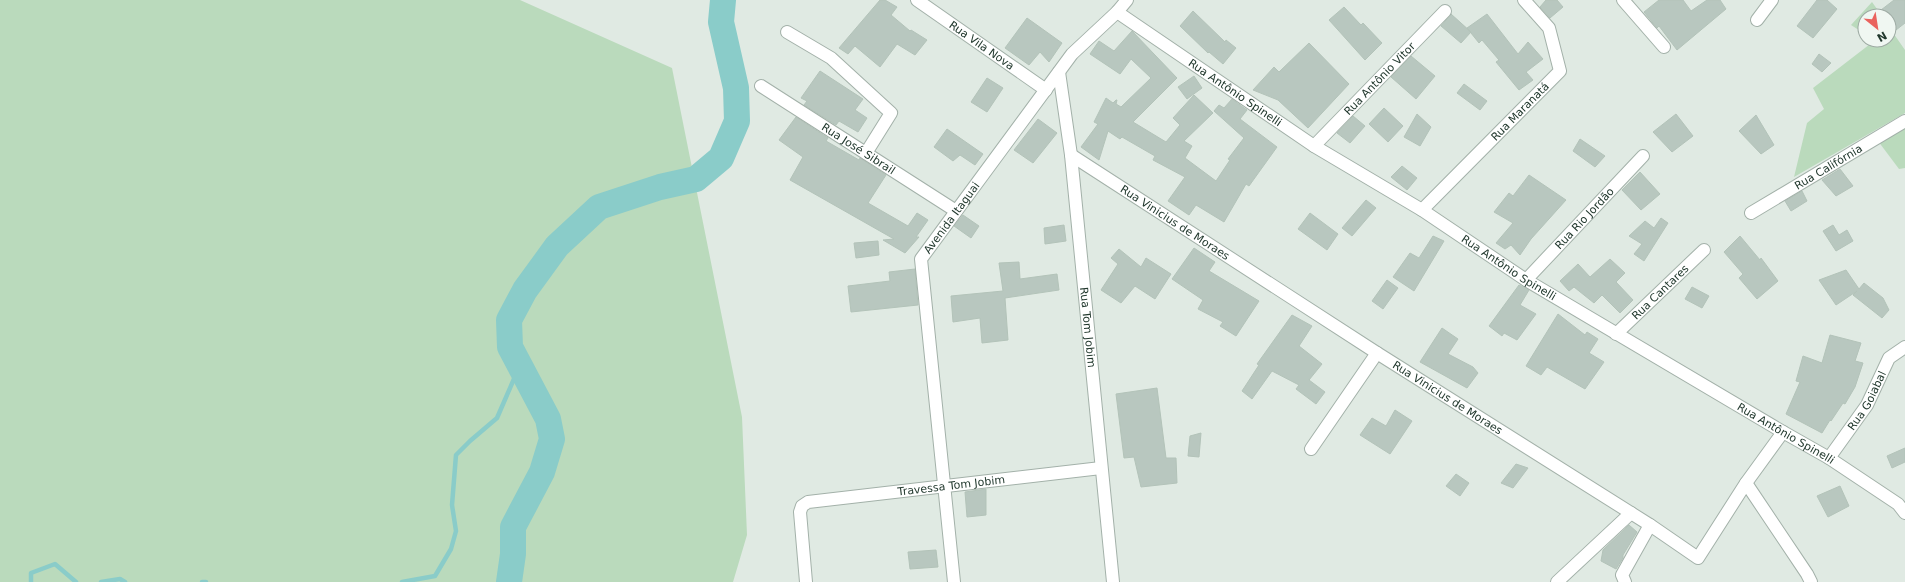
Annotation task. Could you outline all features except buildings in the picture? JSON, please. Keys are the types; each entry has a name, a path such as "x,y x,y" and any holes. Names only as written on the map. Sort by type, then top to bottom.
{"street":[{"name":"Rua Vila Nova","path":"917,0 1046,90"},
{"name":"Avenida Itaguai","path":"954,582 921,259 1072,54 1117,12 1126,0"},
{"name":"Rua Maranatá","path":"1422,210 1560,71 1549,28 1524,0"},
{"path":"1623,0 1664,47"},
{"path":"1757,20 1772,0"},
{"name":"Rua Antônio Vitor","path":"1314,146 1445,11"},
{"name":"Rua Antônio Spinelli","path":"1117,12 1314,146 1422,210 1526,280 1829,458 1898,504 1905,513"},
{"path":"787,32 831,58 891,113 866,153"},
{"name":"Rua Tom Jobim","path":"1059,72 1071,155 1113,582"},
{"name":"Rua José Sibrail","path":"761,86 956,211"},
{"name":"Rua Califórnia","path":"1751,213 1905,121"},
{"name":"Rua Vinicius de Moraes","path":"1071,155 1376,353 1650,525 1698,558 1746,483 1783,432"},
{"name":"Rua Rio Jordão","path":"1526,280 1643,156"},
{"name":"Rua Cantares","path":"1616,334 1704,250"},
{"name":"Rua Goiabal","path":"1829,458 1866,405 1889,358 1905,347"},
{"path":"1311,449 1376,353"},
{"name":"Travessa Tom Jobim","path":"806,582 800,512 802,506 808,502 1101,468"},
{"path":"1746,483 1811,582"},
{"path":"1557,582 1631,513"},
{"path":"1625,582 1622,575 1650,525"}],"green space":[{"path":"0,0 520,0 672,68 742,417 747,535 733,582 0,582"},
{"path":"1872,2 1876,8 1867,8"},
{"path":"1857,18 1857,29 1851,25"},
{"path":"1897,38 1905,50 1905,113 1794,177 1807,123 1824,109 1813,88 1865,48 1897,48"},
{"path":"1905,127 1905,168 1899,169 1878,141"}],"waterway":[{"path":"509,582 513,554 513,527 542,472 552,439 548,419 510,347 509,320 525,290 557,246 599,207 660,187 696,179 721,158 737,121 736,88 721,22 723,0"},
{"path":"402,582 435,576 451,549 456,531 452,505 456,455 497,418 520,365"},
{"path":"31,582 31,573 55,564 76,582"},
{"path":"101,582 120,579 125,582"}]}
